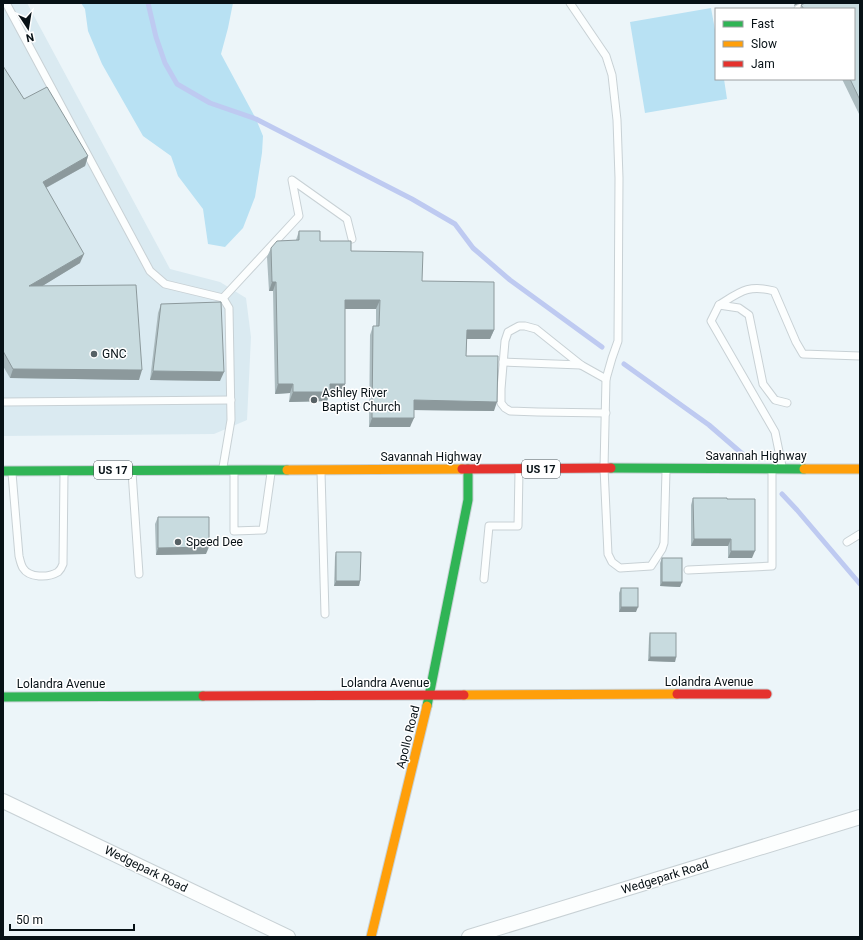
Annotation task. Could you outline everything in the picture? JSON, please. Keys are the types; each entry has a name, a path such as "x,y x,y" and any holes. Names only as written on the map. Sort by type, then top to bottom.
{"main road":[{"name":"Savannah Highway","path":"7,471 860,468"},
{"name":"Apollo Road","path":"371,937 430,695 468,500 468,469"},
{"name":"Lolandra Avenue","path":"3,697 768,694"}],"street":[{"name":"Wedgepark Road","path":"3,801 288,937"},
{"name":"Wedgepark Road","path":"469,937 860,817"}],"lane":[{"path":"6,3 150,271 165,284 223,298 229,308 231,420 222,470"},
{"path":"570,3 606,56 612,75 616,113 619,178 618,341 606,379 604,468 608,554 612,562 620,568 650,566 662,550 664,544 666,468"},
{"path":"800,8 810,3"},
{"path":"223,298 298,216 292,180 347,219 352,239"},
{"path":"783,468 775,432 711,321 719,305 745,290 763,288 774,292 796,342 803,354 860,356"},
{"path":"719,305 739,308 749,315 763,384 775,400 788,403"},
{"path":"606,379 581,365 536,329 519,326 508,332 505,341 501,389 502,403 505,408 510,411 606,413"},
{"path":"503,362 581,365"},
{"path":"3,402 231,400"},
{"path":"688,570 772,566 772,468"},
{"path":"321,469 325,614"},
{"path":"484,579 489,526 518,526 519,469"},
{"path":"7,471 19,556 23,568 31,575 42,576 59,572 63,564 64,470"},
{"path":"132,470 139,574"},
{"path":"234,470 234,531 263,530 272,470"},
{"path":"847,542 860,534"}],"shaded area":[{"path":"3,3 27,3 170,269 220,282 246,298 251,337 247,420 214,434 3,436"},
{"path":"81,3 233,3 221,54 256,119 263,136 262,153 255,197 243,228 225,247 208,244 203,209 178,176 171,156 143,136 102,64 88,31 85,9"},
{"path":"711,8 715,30 715,80 724,80 727,99 645,113 630,22"}],"building":[{"path":"805,3 860,3 860,100 850,80 855,80 855,8 803,8 801,5"},
{"path":"3,66 24,99 47,87 88,156 43,182 84,254 29,286 136,285 142,370 13,369 3,351"},
{"path":"299,231 320,231 320,241 351,241 351,251 423,252 422,281 494,282 494,330 467,330 466,356 498,356 497,402 414,400 414,418 372,418 373,326 379,326 380,300 345,300 345,384 330,384 330,392 293,392 293,384 278,384 276,282 272,282 271,248 277,241 299,240"},
{"path":"221,302 224,372 153,371 161,304"},
{"path":"693,498 755,499 755,551 731,551 731,539 694,539"},
{"path":"158,517 209,517 209,547 158,548"},
{"path":"336,552 361,552 360,581 336,581"},
{"path":"662,558 682,558 682,582 662,582"},
{"path":"621,588 638,588 638,607 621,607"},
{"path":"650,633 676,633 676,657 650,657"}],"waterway":[{"path":"148,3 156,37 165,63 177,84 210,103 256,119 412,199 455,224 473,248 510,280 602,347"},
{"path":"624,364 709,425 746,457"},
{"path":"782,494 860,584"}],"traffic: fast":[{"path":"611,468 804,469"},
{"path":"427,706 468,500 468,469"},
{"path":"3,471 287,470"},
{"path":"3,697 203,696"}],"traffic: slow":[{"path":"287,470 462,469"},
{"path":"804,469 860,469"},
{"path":"464,695 677,694"},
{"path":"371,937 427,706"}],"traffic: jam":[{"path":"462,469 611,468"},
{"path":"677,694 767,694"},
{"path":"203,696 464,695"}],"place":[{"name":"GNC","path":"94,354"},
{"name":"Ashley River Baptist Church","path":"314,400"},
{"name":"Speed Dee","path":"178,542"}]}
